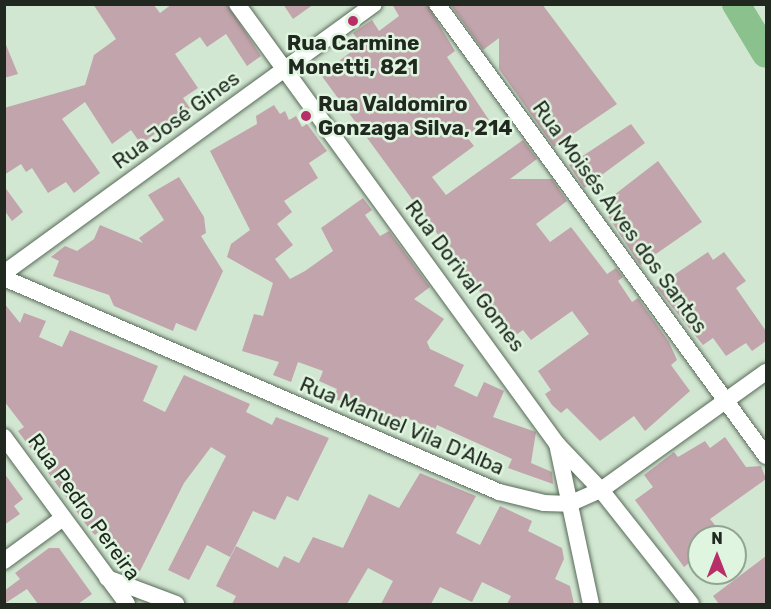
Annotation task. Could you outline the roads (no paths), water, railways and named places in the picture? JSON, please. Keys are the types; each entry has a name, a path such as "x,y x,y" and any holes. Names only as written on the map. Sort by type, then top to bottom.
{"street":[{"name":"Rua Dorival Gomes","path":"237,4 557,444 591,604"},
{"name":"Rua José Gines","path":"4,273 374,4"},
{"name":"Rua Moisés Alves dos Santos","path":"437,4 766,456"},
{"name":"Rua Manuel Vila D'Alba","path":"4,278 498,492 569,504"},
{"path":"569,504 601,490 766,372"},
{"name":"Rua Pedro Pereira","path":"4,437 127,604"},
{"path":"557,444 601,490 691,604"},
{"path":"4,561 63,518"},
{"path":"107,578 176,604"}],"waterway":[{"path":"736,4 766,54"}],"place":[{"name":"Rua Carmine Monetti, 821","path":"353,21"},
{"name":"Rua Valdomiro Gonzaga Silva, 214","path":"306,116"}]}
